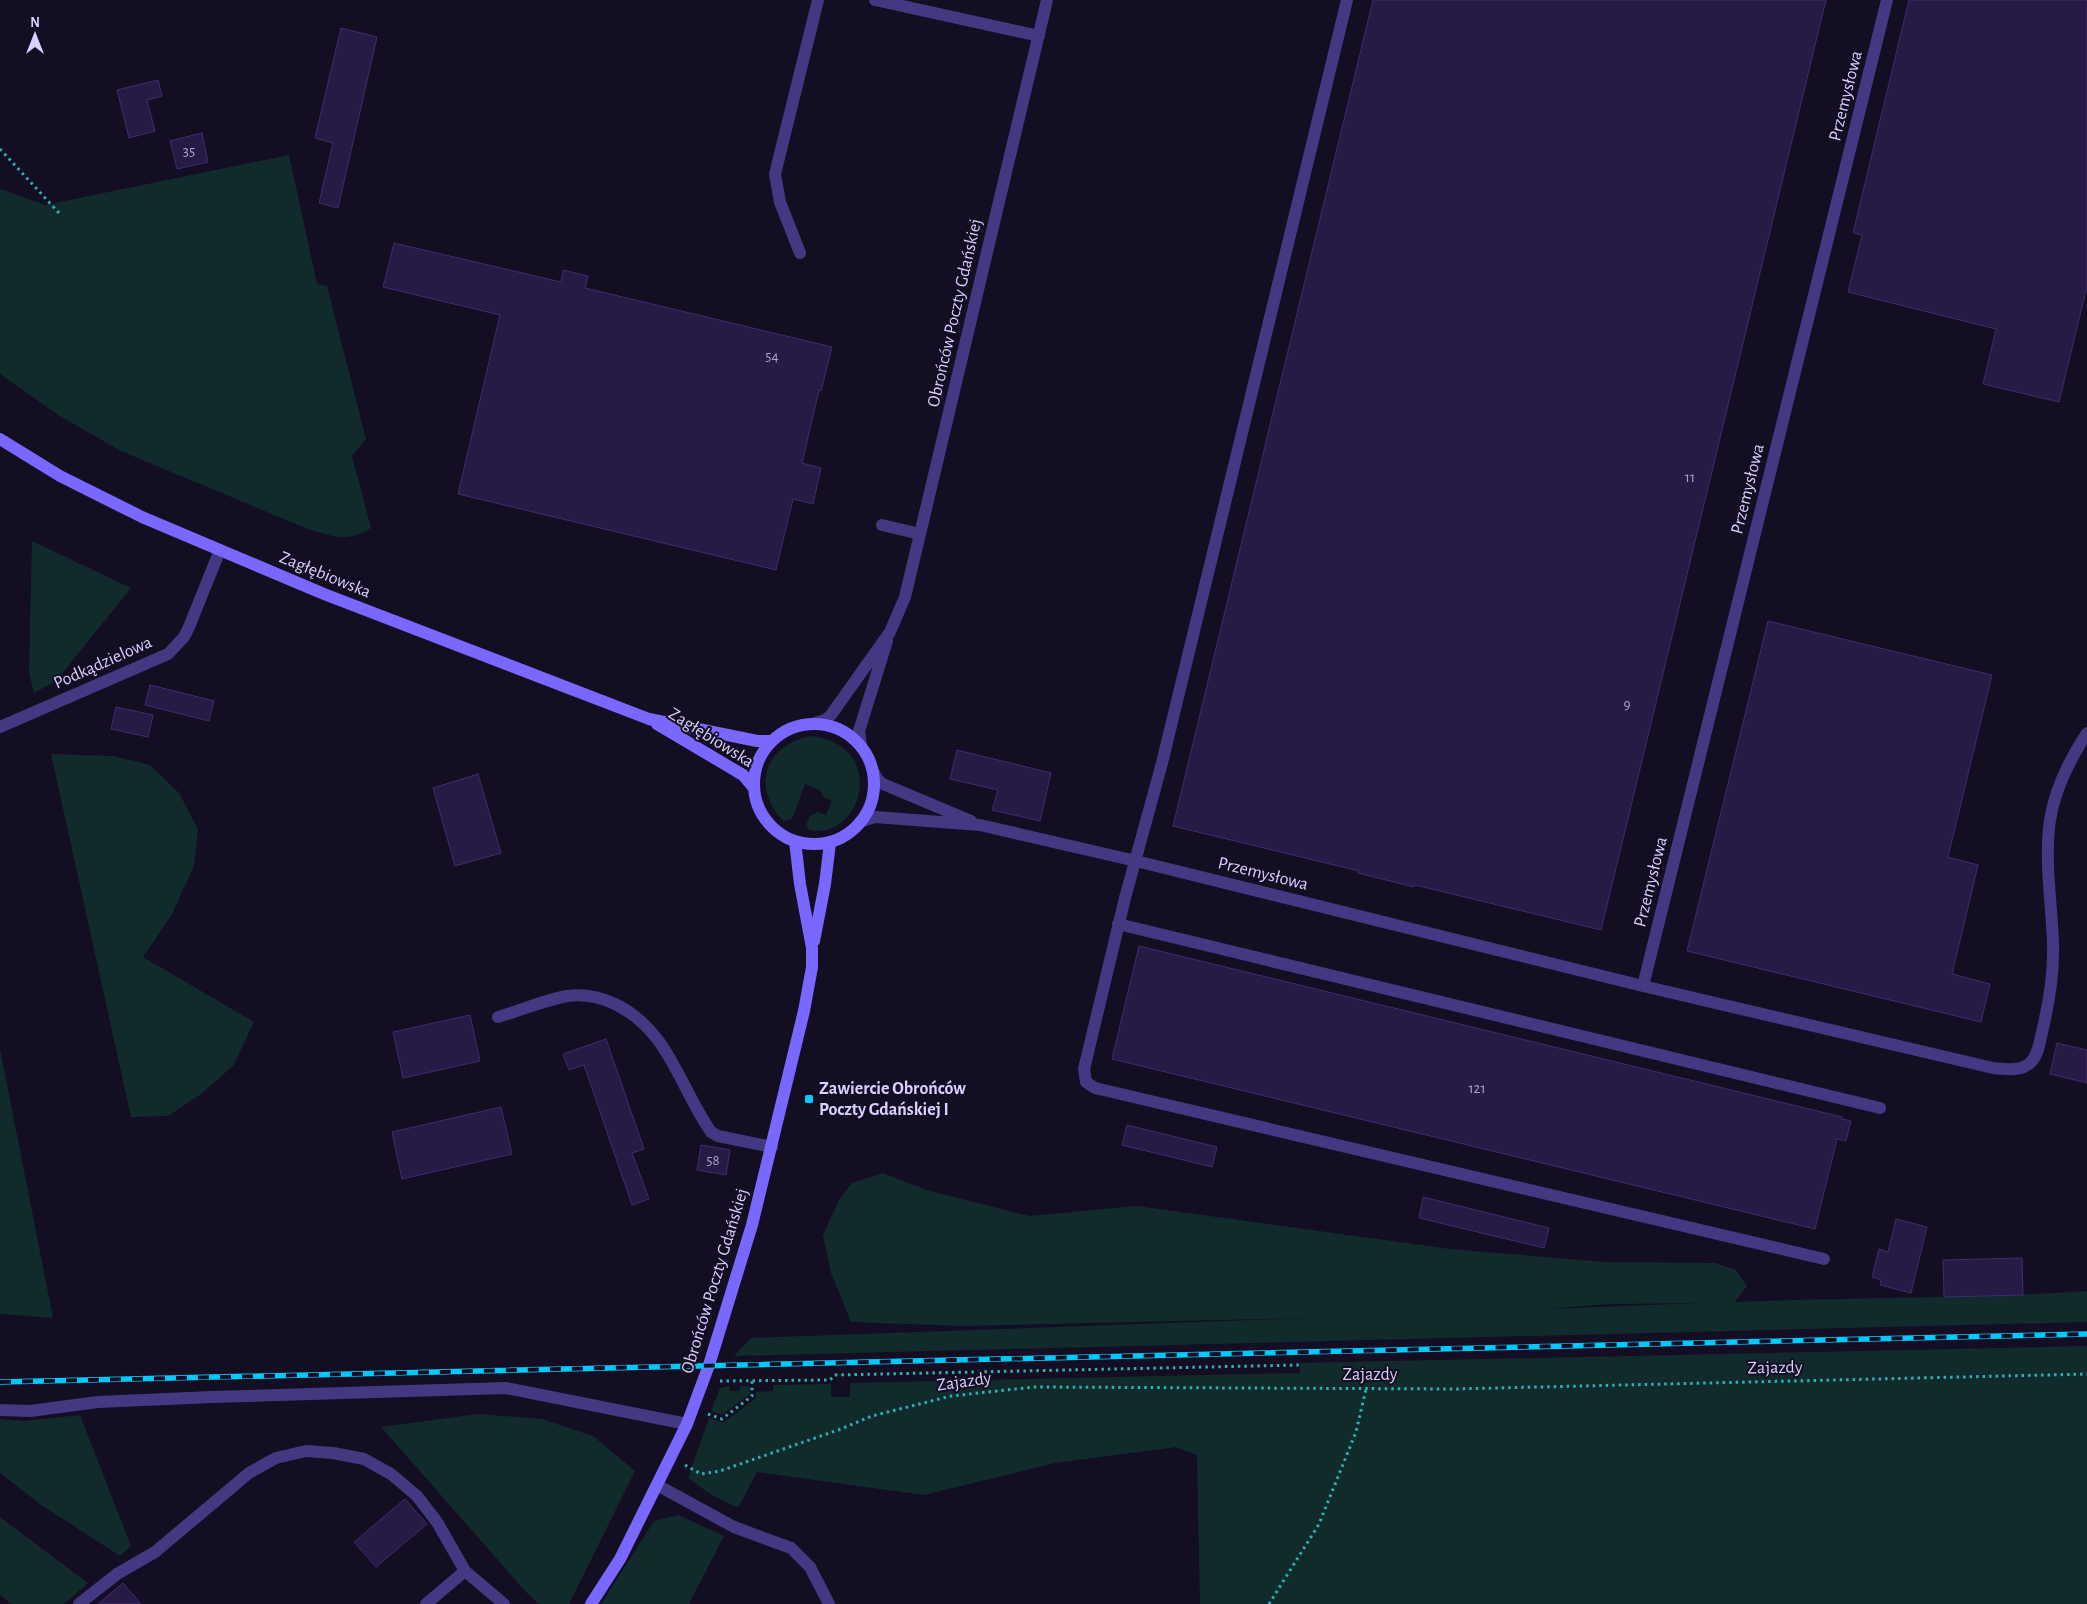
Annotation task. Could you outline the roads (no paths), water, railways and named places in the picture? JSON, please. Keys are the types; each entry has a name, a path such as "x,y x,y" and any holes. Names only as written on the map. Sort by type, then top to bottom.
{"main road":[{"name":"Zagłębiowska","path":"0,439 60,476 142,517 324,594 649,719 743,774 753,787"},
{"name":"Zagłębiowska","path":"649,719 757,741 771,741"},
{"path":"815,723 837,728 861,745 874,773 874,793 871,806 862,821 848,834 830,843 815,844 795,841 782,835 771,826 762,814 756,801 753,787 759,758 771,741 781,733 797,726 815,723"},
{"name":"Obrońców Poczty Gdańskiej","path":"795,841 800,884 812,948"},
{"name":"Obrońców Poczty Gdańskiej","path":"591,1604 620,1559 687,1424 709,1365 738,1275 772,1148 809,988 812,948 825,884 830,843"}],"street":[{"path":"800,254 780,202 775,174 818,0"},
{"path":"875,0 1039,36"},
{"name":"Obrońców Poczty Gdańskiej","path":"861,745 859,731 890,632 905,597 1048,0"},
{"path":"1347,0 1162,763 1118,924 1084,1069 1086,1082 1095,1088 1824,1259"},
{"name":"Przemysłowa","path":"1643,986 1887,0"},
{"path":"882,525 920,534"},
{"name":"Podkądzielowa","path":"0,727 168,654 189,627 220,550"},
{"name":"Obrońców Poczty Gdańskiej","path":"815,723 824,720 830,715 890,632"},
{"name":"Przemysłowa","path":"980,825 1136,861 1643,986 1993,1068 2024,1068 2034,1060 2038,1049 2053,978 2048,859 2050,820 2058,788 2069,763 2087,733"},
{"path":"874,773 883,784 980,825"},
{"path":"862,821 875,817 980,825"},
{"path":"1118,924 1880,1108"},
{"path":"498,1017 566,996 588,996 604,999 630,1012 654,1032 664,1046 711,1132 718,1136 772,1148"},
{"path":"0,1410 30,1411 98,1402 506,1388 687,1424"},
{"path":"79,1604 117,1574 156,1552 249,1473 276,1458 306,1451 364,1458 391,1474 417,1496 437,1522 465,1571 504,1604"},
{"path":"657,1485 734,1527 791,1548 810,1567 829,1604"},
{"path":"426,1604 465,1571"}],"railway":[{"path":"0,1382 2087,1334"}],"place":[{"name":"Zawiercie Obrońców Poczty Gdańskiej I","path":"809,1099"}]}
